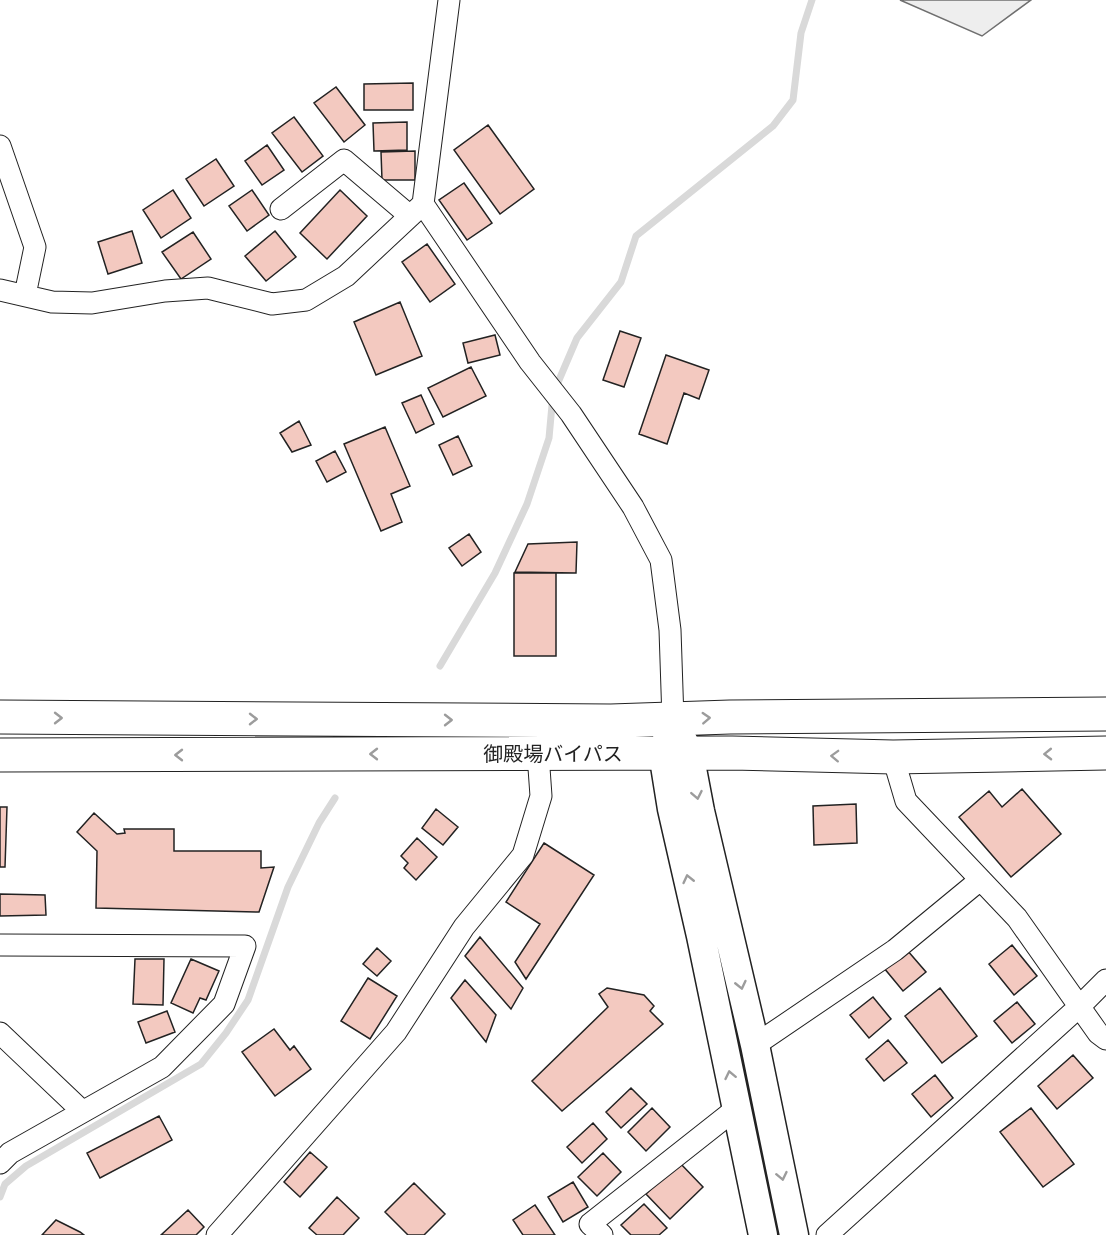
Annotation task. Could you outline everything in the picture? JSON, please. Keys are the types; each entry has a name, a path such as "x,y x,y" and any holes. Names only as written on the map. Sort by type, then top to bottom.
{"highway":[{"name":"御殿場バイパス","path":"0,717 611,721 730,717 1106,714"},
{"name":"御殿場バイパス","path":"0,755 676,753 893,757 1106,753"}],"street":[{"path":"0,290 52,302 92,303 165,291 208,288 272,304 306,300 346,276 417,210 449,0"},
{"path":"0,146 35,247 25,295"},
{"path":"280,209 344,160 417,210 571,414 633,507 661,560 670,630 676,753 676,830 701,936 763,1235"},
{"path":"676,753 700,811 755,1045 794,1235"},
{"path":"217,1235 396,1032 464,927 523,855 541,796 538,754"},
{"path":"893,757 906,801 1017,918 1098,1033 1106,1039"},
{"path":"755,1045 896,950 981,880"},
{"path":"0,945 245,946 224,1004 162,1067 10,1153 0,1163"},
{"path":"826,1235 1106,980"},
{"path":"0,1034 82,1111"},
{"path":"602,1235 590,1224 736,1108"}],"shaded area":[{"path":"900,0 1031,0 982,36"}],"building":[{"path":"413,83 413,110 364,110 364,84"},
{"path":"336,87 365,125 344,142 314,103"},
{"path":"294,117 323,156 302,172 272,133"},
{"path":"407,122 407,150 374,151 373,123"},
{"path":"488,125 534,189 500,214 454,150"},
{"path":"267,145 284,170 262,185 245,161"},
{"path":"415,151 415,180 382,180 381,152"},
{"path":"216,159 234,186 204,206 186,179"},
{"path":"464,183 492,223 467,240 439,200"},
{"path":"173,190 191,218 161,238 143,210"},
{"path":"252,190 269,215 247,231 229,206"},
{"path":"340,190 367,216 327,259 300,233"},
{"path":"132,231 142,263 108,274 98,242"},
{"path":"275,231 296,257 266,281 245,256"},
{"path":"193,232 211,259 181,279 162,252"},
{"path":"427,244 455,284 430,302 402,262"},
{"path":"400,302 422,356 376,375 354,322"},
{"path":"620,331 641,338 624,387 603,380"},
{"path":"495,335 500,355 468,363 463,343"},
{"path":"666,355 709,370 699,399 684,393 667,444 639,434"},
{"path":"471,367 486,396 443,417 428,388"},
{"path":"421,395 434,424 416,433 402,403"},
{"path":"299,421 311,445 292,452 280,433"},
{"path":"385,427 410,486 391,494 402,522 381,531 344,444"},
{"path":"458,436 472,466 453,475 439,445"},
{"path":"335,451 346,472 327,482 316,461"},
{"path":"469,534 481,552 462,566 449,548"},
{"path":"577,542 576,573 515,572 528,544"},
{"path":"514,573 556,573 556,656 514,656"},
{"path":"1022,789 1061,834 1011,877 959,817 989,791 1002,807"},
{"path":"856,804 857,843 814,845 813,806"},
{"path":"0,807 7,807 5,867 0,867"},
{"path":"436,809 458,827 443,845 422,828"},
{"path":"94,813 117,834 125,833 124,829 174,829 174,851 261,851 261,868 274,867 259,912 96,908 97,851 77,832"},
{"path":"417,838 437,857 416,880 404,868 408,863 401,856"},
{"path":"544,843 594,875 526,979 515,962 540,924 506,902"},
{"path":"0,894 45,895 46,915 0,916"},
{"path":"480,937 523,988 511,1009 465,956"},
{"path":"1012,945 1037,976 1014,995 989,964"},
{"path":"377,948 391,961 377,976 363,964"},
{"path":"907,950 926,972 903,991 884,968"},
{"path":"135,959 164,959 163,1005 133,1004"},
{"path":"191,959 219,971 206,1000 200,998 193,1013 171,1003"},
{"path":"368,978 397,996 370,1039 341,1021"},
{"path":"465,980 496,1015 486,1042 451,998"},
{"path":"607,988 644,995 654,1006 650,1011 663,1024 562,1111 532,1081 608,1007 599,994"},
{"path":"940,988 977,1036 942,1063 905,1016"},
{"path":"873,997 891,1019 869,1038 850,1015"},
{"path":"1017,1002 1035,1024 1012,1043 994,1021"},
{"path":"167,1011 175,1032 146,1043 138,1022"},
{"path":"274,1029 290,1050 294,1046 311,1069 275,1096 242,1052"},
{"path":"888,1040 907,1063 884,1081 866,1059"},
{"path":"1073,1055 1093,1078 1057,1109 1038,1086"},
{"path":"935,1075 953,1098 931,1117 912,1094"},
{"path":"631,1088 647,1104 621,1128 606,1112"},
{"path":"652,1108 670,1127 646,1151 628,1132"},
{"path":"1031,1108 1074,1164 1043,1187 1000,1132"},
{"path":"159,1116 172,1140 100,1178 87,1153"},
{"path":"593,1123 607,1139 582,1163 567,1147"},
{"path":"310,1152 327,1167 300,1197 284,1182"},
{"path":"603,1153 621,1172 597,1196 578,1177"},
{"path":"679,1162 703,1187 670,1219 646,1194"},
{"path":"573,1182 588,1207 563,1222 548,1197"},
{"path":"414,1183 445,1214 424,1235 408,1235 385,1212"},
{"path":"337,1197 359,1218 343,1235 317,1235 309,1228"},
{"path":"644,1204 667,1228 659,1235 631,1235 621,1225"},
{"path":"535,1205 555,1235 523,1235 513,1220"},
{"path":"188,1210 204,1227 196,1235 161,1235"},
{"path":"56,1220 80,1232 84,1235 42,1235"}],"waterway":[{"path":"440,666 495,573 527,504 549,438 553,394 577,338 621,282 636,236 773,126 793,100 801,33 812,0"},
{"path":"0,1197 5,1184 26,1166 201,1064 226,1033 248,1000 288,887 319,823 335,798"}]}
